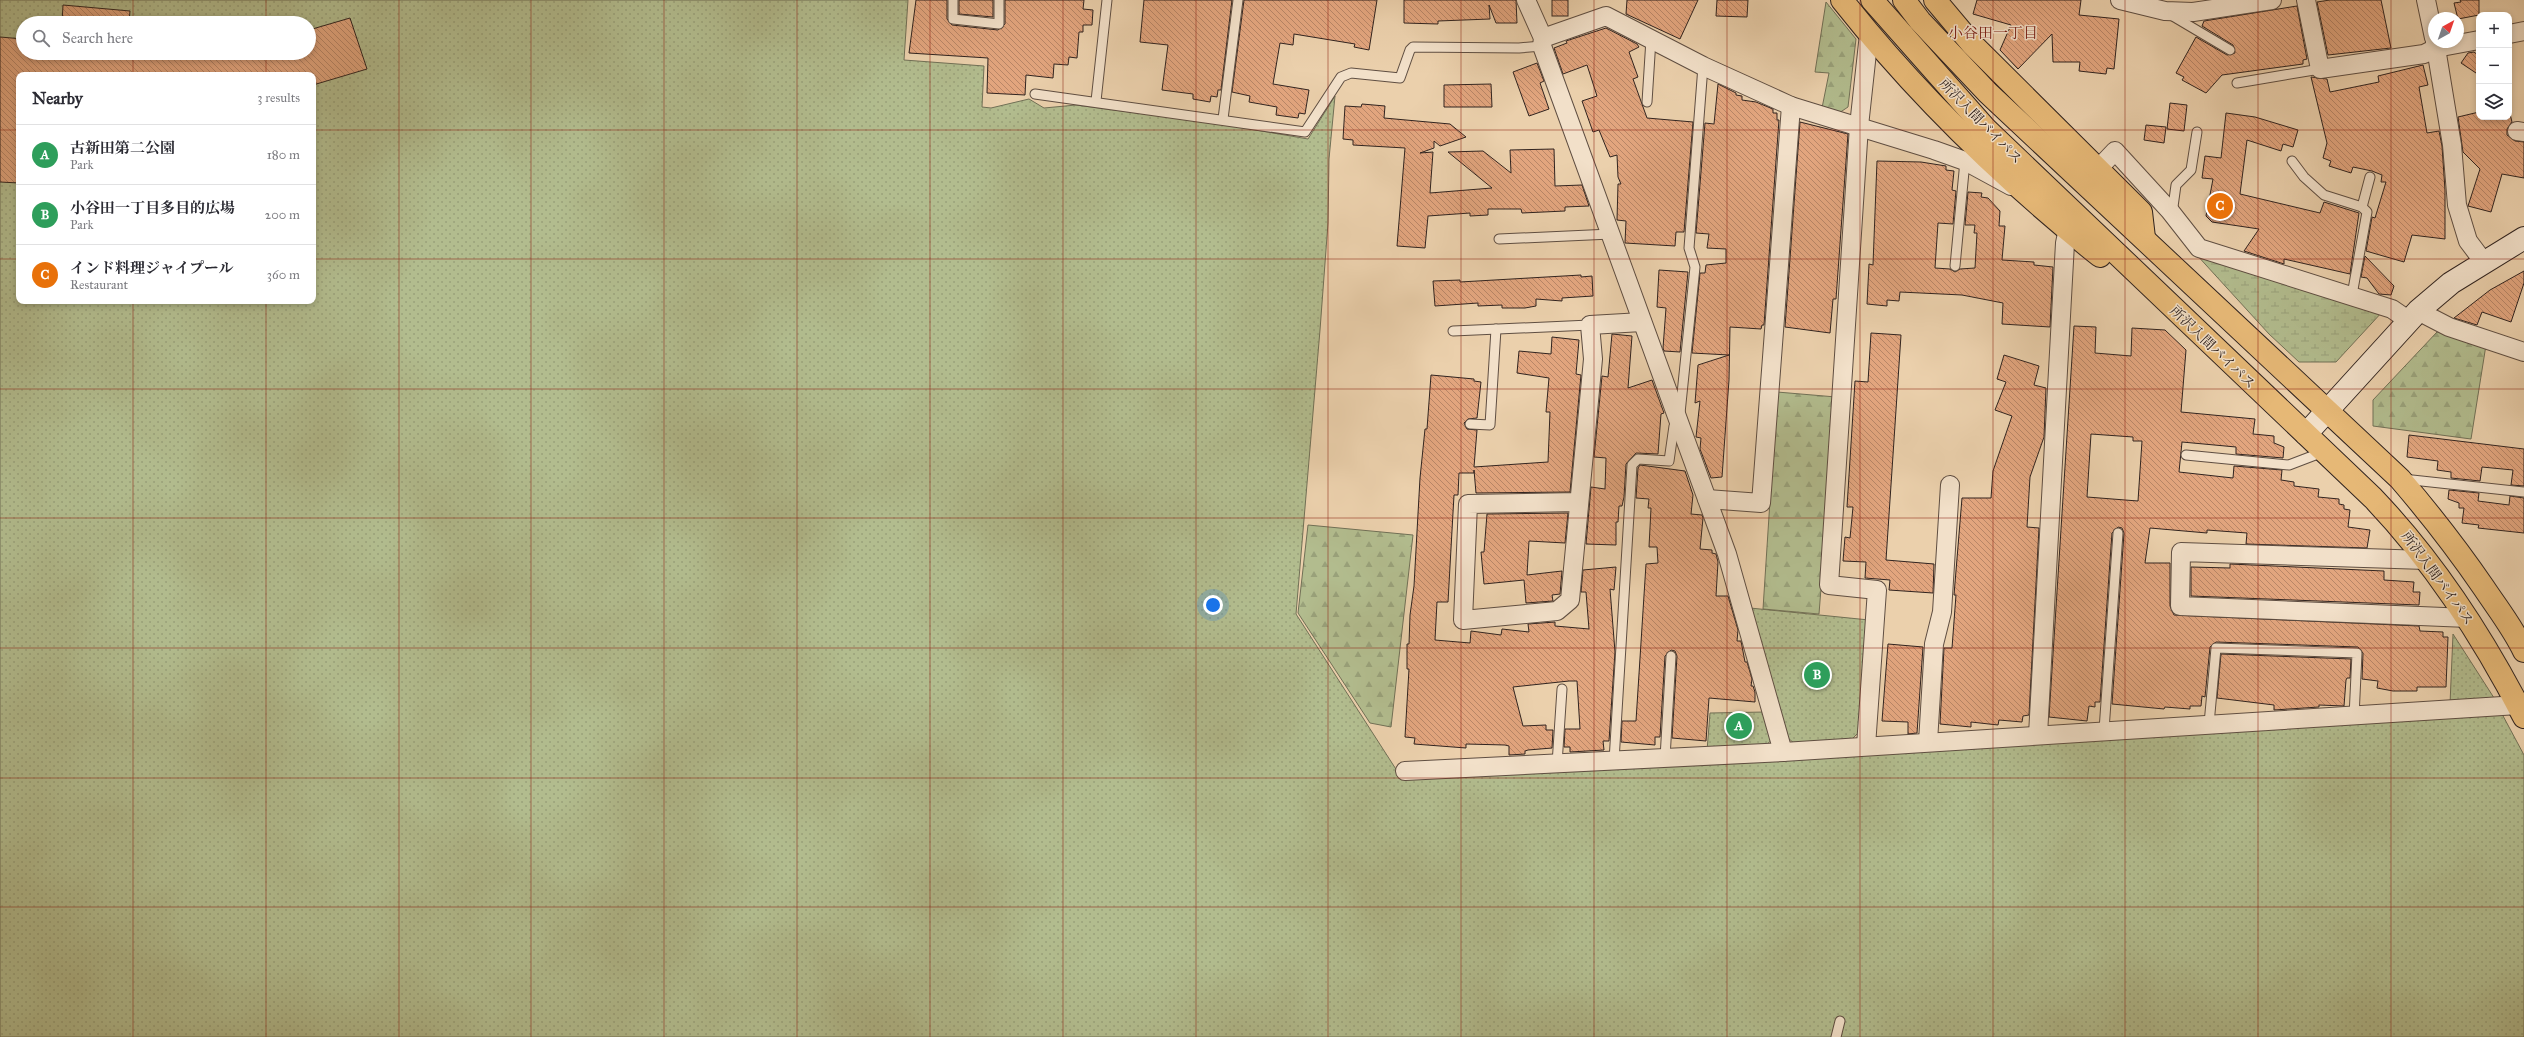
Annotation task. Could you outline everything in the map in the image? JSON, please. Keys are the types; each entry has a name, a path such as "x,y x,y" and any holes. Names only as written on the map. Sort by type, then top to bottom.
{"highway":[{"path":"1842,0 1910,82 2026,194 2070,221"},
{"name":"所沢入間バイパス","path":"1872,0 2070,221 2204,339 2324,451 2404,531 2468,618 2521,711"},
{"name":"所沢入間バイパス","path":"1904,0 1920,21 1988,93 2400,479 2433,517 2515,633 2524,650"},
{"path":"1935,0 1972,44 2141,212 2144,238"}],"street":[{"path":"1526,0 1543,42 1642,322 1727,554 1782,752"},
{"path":"2120,0 2164,11 2193,12 2272,0"},
{"path":"2306,0 2320,70 2424,54 2430,48"},
{"path":"2426,0 2429,12"},
{"path":"1543,42 1606,16 1703,66 1791,106 1859,126 1965,161 2026,194"},
{"path":"2512,33 2524,31"},
{"path":"1866,746 1877,590 1829,585 1859,126 1869,34"},
{"path":"2464,41 2476,40"},
{"path":"2436,48 2452,145 2457,205 2468,241 2483,261"},
{"path":"1707,500 1761,503 1791,106"},
{"path":"2098,169 2115,151 2172,214 2200,248 2352,295 2524,352"},
{"path":"2038,734 2065,243 2070,221"},
{"path":"2306,434 2413,316 2451,283 2483,261 2524,238"},
{"path":"1578,502 1468,504 1463,620 1557,612 1570,600 1578,502 1593,359 1590,326 1642,322"},
{"path":"1928,742 1934,644 1942,612 1950,486"},
{"path":"2426,560 2181,552 2180,606 2468,618"},
{"path":"1405,771 1782,752 2038,734 2209,724 2521,711"}],"lane":[{"path":"953,0 953,19 999,24 999,0"},
{"path":"1096,101 1107,0"},
{"path":"1223,119 1238,0"},
{"path":"2164,11 2230,50"},
{"path":"1647,102 1651,39"},
{"path":"1035,94 1096,101 1305,132 1341,76 1351,73 1400,78 1408,54 1413,47 1520,48 1543,42"},
{"path":"1614,761 1632,466 1638,459 1669,461 1674,426 1679,423 1695,267 1689,248 1703,66"},
{"path":"2237,83 2320,70"},
{"path":"2172,214 2176,185 2191,170 2197,132"},
{"path":"1955,266 1965,161"},
{"path":"2292,161 2304,177 2324,195 2362,207 2367,212 2352,295"},
{"path":"2362,207 2370,177"},
{"path":"1499,239 1611,234"},
{"path":"1453,331 1590,326"},
{"path":"1470,424 1490,425 1496,329"},
{"path":"2186,455 2289,465 2324,451"},
{"path":"2400,479 2524,492"},
{"path":"2104,730 2118,533"},
{"path":"2209,724 2216,648 2357,653 2354,717"},
{"path":"1665,758 1671,656"},
{"path":"1557,764 1562,689"},
{"path":"1836,1037 1840,1021"}],"green space":[{"path":"0,0 908,0 904,60 984,66 982,107 991,108 1029,99 1044,108 1076,105 1221,124 1308,139 1335,96 1329,159 1328,223 1320,330 1296,614 1401,777 2502,714 2524,755 2524,1037 0,1037"},
{"path":"1826,2 1856,39 1848,107 1839,113 1822,108 1829,73 1815,72"},
{"path":"2195,253 2383,311 2336,362 2299,362 2269,334"},
{"path":"2437,332 2446,332 2486,345 2471,439 2373,426 2373,400"},
{"path":"1777,392 1836,397 1819,614 1763,609"},
{"path":"1308,525 1413,535 1391,727 1370,723 1298,613"},
{"path":"1750,608 1869,620 1861,730 1850,741 1796,745 1787,737"},
{"path":"2453,634 2496,701 2450,704"},
{"path":"1765,712 1773,739 1761,749 1707,751 1710,713"}],"building":[{"path":"916,0 947,0 947,19 952,25 998,30 1005,24 1005,0 1084,0 1083,9 1093,10 1092,25 1083,25 1083,32 1079,32 1077,58 1069,57 1068,65 1054,64 1053,78 1026,75 1025,95 987,93 988,58 909,53"},
{"path":"959,0 993,0 993,17 959,14"},
{"path":"1144,0 1232,0 1221,90 1218,90 1217,97 1211,96 1210,102 1193,99 1193,94 1162,90 1168,45 1140,42"},
{"path":"1244,0 1377,0 1369,50 1354,47 1355,44 1294,34 1293,45 1280,43 1273,84 1309,90 1305,114 1299,113 1298,118 1276,115 1277,107 1249,102 1250,96 1232,92"},
{"path":"1404,0 1516,0 1517,23 1496,23 1489,5 1490,19 1438,21 1438,24 1404,23"},
{"path":"1552,0 1568,0 1568,16 1552,16"},
{"path":"1627,0 1698,0 1680,39 1626,14"},
{"path":"1717,0 1748,0 1747,17 1716,16"},
{"path":"1977,0 2081,0 2079,15 2119,19 2114,69 2107,68 2106,74 2079,71 2080,62 2053,62 2052,34 2018,69 2000,50 2011,25 1973,14"},
{"path":"2330,0 2381,0 2391,48 2328,55 2317,2"},
{"path":"2460,0 2479,0 2479,12 2476,12 2476,16 2464,18 2464,12 2456,12 2454,3 2461,2"},
{"path":"63,5 130,11 130,16 62,16"},
{"path":"2297,6 2307,59 2303,60 2303,64 2222,75 2206,93 2182,80 2184,77 2176,73 2196,37 2227,55 2235,53 2233,45 2202,26 2204,21"},
{"path":"350,18 367,69 316,84 316,72 16,72 16,183 0,182 0,37 16,38 16,60 316,60 316,28"},
{"path":"1606,28 1637,44 1639,47 1629,52 1638,77 1633,79 1647,118 1693,122 1684,232 1676,232 1675,246 1625,243 1626,221 1617,220 1618,184 1621,184 1618,177 1617,155 1610,157 1599,130 1593,132 1582,101 1597,96 1587,65 1563,74 1554,48 1567,43 1566,41"},
{"path":"2474,52 2476,54 2476,73 2461,63 2468,53"},
{"path":"1537,63 1544,81 1540,83 1549,109 1529,116 1513,72"},
{"path":"2423,65 2428,85 2419,87 2427,133 2439,131 2442,146 2445,190 2445,239 2412,235 2404,262 2366,251 2372,217 2375,218 2386,182 2381,182 2382,175 2372,171 2353,167 2351,173 2329,166 2331,161 2323,158 2327,143 2311,77 2327,79 2330,92 2379,82 2378,76"},
{"path":"1491,84 1492,107 1444,107 1444,85"},
{"path":"1718,84 1736,93 1736,95 1742,96 1742,100 1756,102 1773,109 1773,113 1777,113 1777,120 1779,120 1764,325 1762,325 1761,329 1730,327 1729,380 1722,477 1711,478 1700,449 1701,438 1696,437 1700,401 1695,403 1698,365 1729,355 1692,353 1700,273 1705,273 1706,265 1726,263 1726,249 1707,248 1709,234 1696,233 1705,123 1714,124"},
{"path":"2170,103 2187,105 2184,131 2167,129"},
{"path":"1362,104 1385,106 1384,118 1450,124 1466,137 1440,146 1434,141 1434,148 1420,153 1433,152 1430,193 1492,188 1448,152 1483,151 1511,173 1510,150 1554,149 1555,186 1582,185 1589,206 1565,207 1565,211 1522,213 1521,209 1488,209 1488,215 1470,216 1470,213 1428,216 1425,248 1397,246 1405,148 1353,145 1353,140 1343,139 1345,106 1361,107"},
{"path":"2226,113 2255,117 2298,130 2293,147 2283,144 2281,151 2247,140 2240,194 2320,213 2324,202 2359,213 2350,274 2284,259 2284,264 2244,251 2259,229 2212,222 2206,216 2213,179 2202,178 2205,156 2221,158"},
{"path":"2476,113 2476,120 2512,120 2512,122 2507,129 2507,135 2515,141 2524,142 2524,178 2502,174 2491,212 2468,206 2480,169 2463,152 2458,117"},
{"path":"1800,122 1848,134 1836,299 1833,299 1830,333 1785,327"},
{"path":"2146,125 2166,127 2164,143 2144,140"},
{"path":"1877,161 1921,162 1946,166 1946,170 1954,171 1952,190 1956,191 1953,224 1938,223 1935,268 1950,269 1955,272 1960,269 1975,268 1977,233 1974,233 1975,225 1965,225 1968,192 1982,193 1981,197 1988,198 2000,211 1999,226 2005,226 2002,260 2034,262 2034,265 2053,267 2050,327 2002,324 2003,303 1962,295 1900,292 1899,301 1887,300 1887,306 1867,304 1869,264 1873,265"},
{"path":"2365,256 2394,286 2391,295 2379,294 2367,278 2361,277"},
{"path":"1659,270 1688,272 1680,352 1664,351 1663,348 1666,308 1657,307"},
{"path":"2524,271 2524,283 2511,322 2482,312 2477,325 2454,318 2490,290"},
{"path":"1581,275 1581,277 1592,276 1593,296 1562,298 1562,301 1536,299 1536,306 1525,308 1502,308 1502,305 1478,306 1478,303 1435,306 1433,281 1460,280 1460,282"},
{"path":"2074,326 2096,327 2095,353 2131,356 2132,328 2165,330 2186,350 2181,412 2255,419 2253,434 2274,436 2274,443 2284,447 2283,458 2236,454 2236,447 2182,442 2179,472 2233,478 2234,466 2282,470 2281,480 2294,482 2294,486 2319,489 2318,497 2339,499 2339,504 2344,505 2344,509 2350,510 2348,527 2370,530 2367,548 2246,544 2247,533 2207,530 2207,533 2150,528 2145,563 2170,563 2170,606 2174,615 2419,626 2420,631 2443,632 2443,637 2448,637 2446,687 2417,687 2417,691 2393,691 2377,688 2378,681 2362,679 2363,653 2358,647 2216,642 2210,647 2205,697 2202,696 2201,706 2190,706 2190,709 2165,707 2164,709 2112,704 2124,533 2122,528 2118,527 2112,533 2100,702 2095,702 2095,707 2089,706 2087,721 2049,717","holes":["2091,434 2133,437 2133,441 2142,441 2138,501 2087,497"]},
{"path":"1871,333 1901,335 1886,560 1934,564 1933,593 1889,590 1890,580 1865,578 1866,562 1843,561 1845,537 1850,538 1853,507 1847,507 1855,381 1868,382"},
{"path":"1612,334 1632,336 1628,388 1652,380 1664,413 1661,414 1658,454 1636,453 1626,464 1624,497 1622,506 1619,506 1618,522 1616,522 1616,545 1586,544 1591,487 1605,489 1606,458 1594,457 1602,376 1608,377"},
{"path":"1552,337 1579,340 1576,374 1581,375 1570,492 1476,493 1474,470 1474,473 1459,473 1458,495 1454,495 1448,602 1437,602 1435,640 1470,643 1471,631 1501,635 1502,629 1529,632 1528,624 1555,622 1555,626 1589,629 1586,592 1581,592 1583,570 1616,567 1614,590 1610,589 1615,652 1609,741 1603,741 1604,750 1570,752 1570,747 1564,747 1565,729 1580,729 1577,681 1569,681 1513,687 1523,726 1546,725 1546,730 1553,730 1552,748 1528,750 1525,751 1525,754 1509,755 1509,746 1505,745 1466,744 1466,748 1414,744 1415,738 1405,737 1409,669 1407,669 1407,644 1409,644 1420,478 1425,429 1427,429 1431,375 1474,379 1474,381 1481,382 1477,418 1468,419 1464,423 1467,429 1477,430 1474,467 1548,462 1550,412 1546,412 1549,378 1517,373 1519,351 1551,354"},
{"path":"2004,355 2039,366 2034,385 2046,388 2044,437 2030,477 2027,527 2039,528 2029,715 2023,716 2022,722 1999,720 1998,725 1971,722 1971,727 1940,724 1944,648 1952,648 1956,595 1954,595 1962,498 1991,498 1993,471 2012,416 1995,410 2006,382 1997,379"},
{"path":"2409,435 2524,449 2524,486 2511,485 2513,470 2482,467 2480,481 2451,478 2451,472 2437,470 2438,461 2407,457"},
{"path":"1640,465 1685,471 1693,495 1691,514 1702,515 1703,518 1700,549 1712,550 1712,553 1716,554 1718,562 1716,596 1728,596 1738,630 1737,641 1741,641 1745,662 1747,662 1752,679 1751,686 1753,686 1755,692 1755,702 1709,698 1706,741 1672,738 1677,656 1675,651 1671,650 1665,656 1660,737 1655,737 1655,745 1621,742 1622,721 1636,721 1646,564 1658,563 1657,547 1649,547 1651,508 1648,508 1649,499 1636,498 1638,468"},
{"path":"2449,490 2479,493 2478,501 2509,505 2510,496 2524,498 2524,533 2478,528 2479,525 2462,523 2464,508 2459,508 2459,503 2448,499"},
{"path":"1568,513 1565,543 1529,541 1527,575 1562,571 1560,594 1552,595 1553,601 1526,603 1524,580 1484,584 1481,552 1484,552 1487,514"},
{"path":"2230,564 2384,571 2384,580 2414,582 2413,592 2420,592 2419,605 2191,596 2191,567 2230,568"},
{"path":"1888,644 1923,647 1917,733 1908,734 1908,722 1882,721"},
{"path":"2221,654 2351,659 2350,678 2347,678 2346,680 2344,706 2319,705 2319,707 2274,710 2274,705 2217,698"}],"place":[{"name":"インド料理ジャイプール","path":"2220,206"},
{"name":"小谷田一丁目多目的広場","path":"1817,675"},
{"name":"古新田第二公園","path":"1739,726"}],"district":[{"name":"小谷田一丁目","path":"1993,33"}]}
